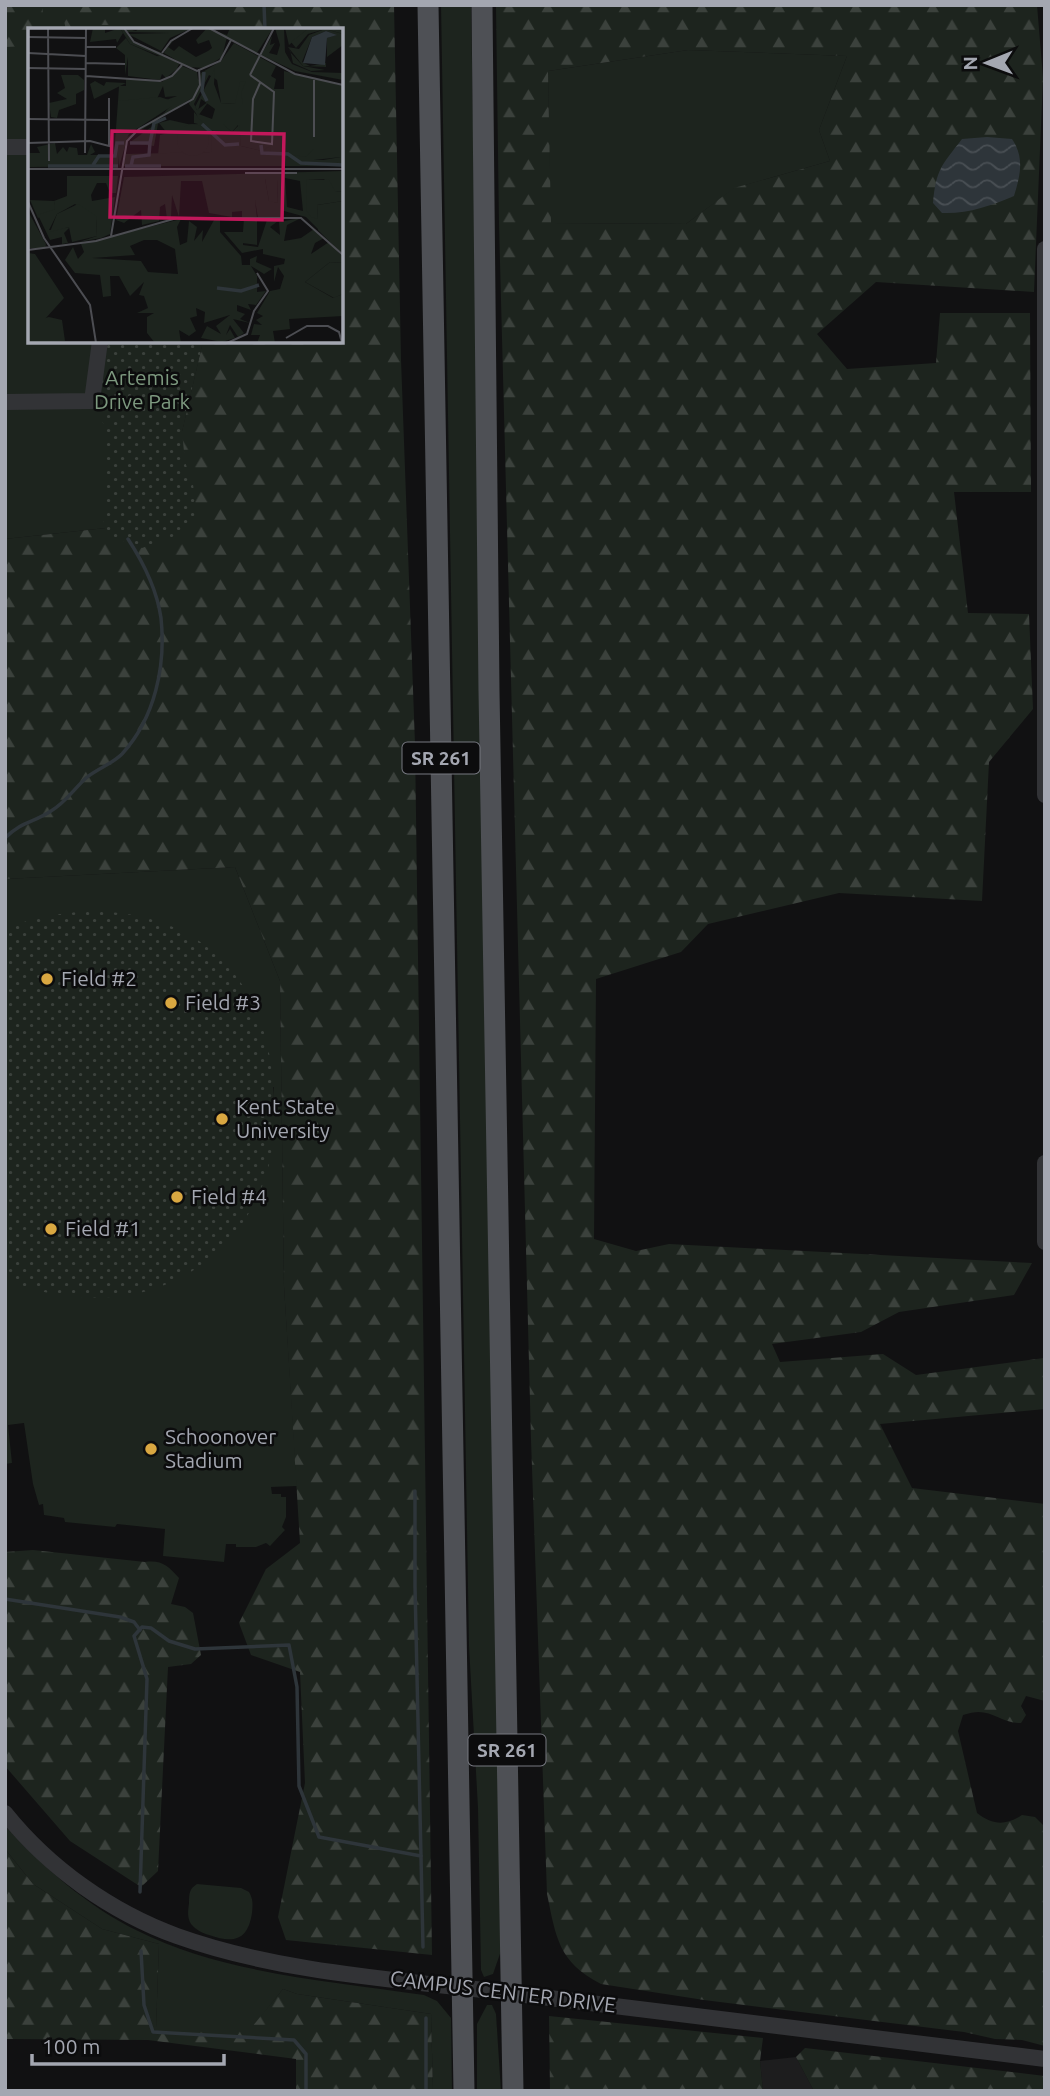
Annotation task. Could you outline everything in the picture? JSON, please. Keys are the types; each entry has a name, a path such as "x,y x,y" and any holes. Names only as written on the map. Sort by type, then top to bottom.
{"main road":[{"name":"SR 261","path":"428,5 464,2091"},
{"name":"SR 261","path":"482,5 490,717 513,2091"}],"street":[{"path":"5,147 28,147"},
{"path":"1045,249 1045,795"},
{"path":"5,402 92,401 100,343"},
{"path":"1045,1163 1045,1242"},
{"name":"CAMPUS CENTER DRIVE","path":"5,1813 50,1859 96,1895 175,1935 211,1947 280,1963 463,1988 1045,2059"}],"shaded area":[{"path":"796,2057 814,2091 763,2091 760,2061"}],"green space":[{"path":"5,5 281,5 276,28 28,28 28,343 203,343 161,522 5,539"},
{"path":"5,5 24,5 25,8 43,5 42,28 28,28 28,46 5,47"},
{"path":"65,5 154,5 129,25 66,28 63,16"},
{"path":"222,5 394,5 401,360 415,744 432,1955 286,1940 278,1917 305,1783 300,1672 251,1655 239,1623 266,1569 300,1543 284,1286 280,981 235,867 5,879 5,539 161,522 203,343 343,343 343,28 250,28 247,15 236,18 227,15"},
{"path":"441,5 471,5 500,1729 501,1951 493,1974 484,1977 481,1970 478,1808 469,1646"},
{"path":"496,5 1037,5 1043,78 1034,292 876,282 817,334 847,369 936,363 940,313 1030,313 1031,492 954,492 968,613 1029,614 1033,709 989,762 982,901 839,893 708,924 681,952 596,979 594,1239 636,1251 669,1244 1032,1263 1014,1295 899,1312 861,1332 772,1344 780,1362 883,1354 916,1375 1044,1358 1045,1409 880,1424 912,1488 1045,1504 1045,1701 1026,1696 1021,1706 1026,1715 1021,1723 980,1712 963,1715 958,1731 977,1813 999,1823 1022,1815 1035,1817 1043,1825 1045,2046 1022,2040 995,2039 964,2032 704,2000 601,1984 587,1976 567,1957 553,1923 547,1894 531,1439 499,223","holes":["688,50 847,56 819,130 830,161 734,188 686,224 551,223 548,71"]},
{"path":"688,50 847,56 819,130 830,161 735,188 686,224 550,223 548,71"},
{"name":"Artemis Drive Park","path":"100,343 203,343 182,431 185,462 193,484 197,517 183,533 142,548 107,535 103,521 106,429 92,401"},
{"path":"235,867 280,981 284,1286 297,1486 271,1487 272,1494 286,1497 286,1517 282,1527 285,1530 270,1546 266,1543 256,1547 226,1544 224,1562 163,1556 165,1529 65,1522 64,1518 44,1515 43,1504 39,1505 33,1484 24,1423 8,1425 12,1463 5,1464 5,1119 273,1110 274,1087 5,1095 5,879"},
{"path":"85,911 129,914 167,924 200,941 226,964 247,993 262,1027 271,1066 274,1109 272,1148 261,1188 249,1213 214,1255 192,1271 168,1284 141,1293 113,1297 58,1295 5,1279 5,930 36,917"},
{"path":"33,1550 160,1563 179,1578 171,1604 185,1607 193,1613 201,1655 191,1664 168,1667 158,1871 141,1887 70,1841 5,1766 5,1552"},
{"path":"5,1826 35,1857 84,1898 119,1921 171,1946 278,1974 424,1995 437,2001 451,2018 452,2091 433,2091 431,2014 297,1994 283,1989 252,2028 156,2027 159,1944 102,1929 33,1884 5,1849"},
{"path":"5,1849 33,1884 102,1929 159,1944 156,2027 252,2027 283,1989 297,1994 431,2014 433,2091 296,2091 296,2059 148,2040 5,2039"},
{"path":"197,1884 241,1888 249,1892 252,1913 243,1934 233,1939 218,1938 193,1926 188,1916 189,1897"},
{"path":"487,2005 492,2005 496,2014 501,2091 477,2091 477,2024"},
{"path":"549,2016 763,2038 760,2061 763,2091 550,2091"},
{"path":"805,2048 1045,2076 1045,2091 814,2091 796,2057"}],"water":[{"path":"962,139 1012,139 1016,146 1020,167 1014,196 979,209 942,213 933,203 938,175 945,162"}],"waterway":[{"path":"264,5 265,28"},
{"path":"5,838 17,828 56,808 86,778 122,754 143,724 150,708 160,673 161,618 149,577 128,539"},
{"path":"415,1491 423,1947"},
{"path":"5,1599 120,1617 134,1622 140,1630"},
{"path":"140,1892 147,1679 134,1636 142,1627 151,1628 169,1641 195,1649 289,1645 297,1687 299,1786 319,1837 421,1856"},
{"path":"141,1951 144,2005 153,2032 294,2040 306,2054 306,2091"},
{"path":"426,2018 426,2091"}],"place":[{"name":"Field #2","path":"47,979"},
{"name":"Field #3","path":"171,1003"},
{"name":"Kent State University","path":"222,1119"},
{"name":"Field #4","path":"177,1197"},
{"name":"Field #1","path":"51,1229"},
{"name":"Schoonover Stadium","path":"151,1449"}]}
